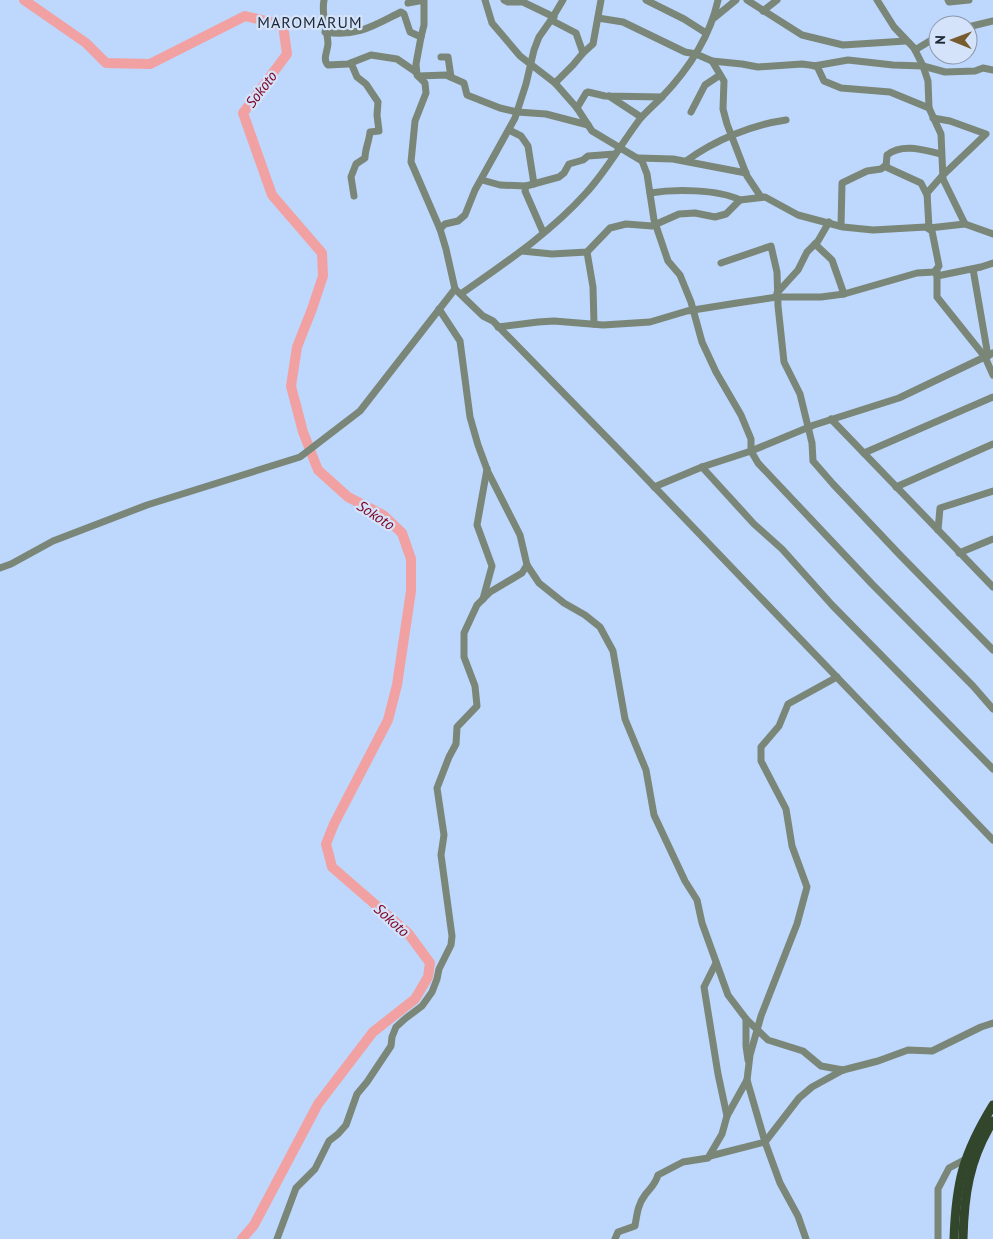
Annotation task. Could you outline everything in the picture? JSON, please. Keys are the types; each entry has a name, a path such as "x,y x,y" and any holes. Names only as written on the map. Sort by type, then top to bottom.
{"main road":[{"path":"954,1239 957,1193 964,1160 977,1131 993,1105"},
{"path":"963,1239 965,1194 972,1162 993,1121"}],"street":[{"path":"324,0 322,12 328,41 325,63 329,66 351,63 372,55 397,58 425,83 426,93 416,121 411,162 440,228 455,289 483,316 498,327 993,840"},
{"path":"408,3 424,0 424,25 420,36 417,74"},
{"path":"485,0 492,22 520,56 555,83 592,131 618,151 638,158 673,159 746,173"},
{"path":"504,0 508,2 523,2 576,33 582,53"},
{"path":"440,228 465,216 475,190 517,112 539,37 563,0"},
{"path":"555,83 582,53 593,44 601,0"},
{"path":"646,0 706,33"},
{"path":"461,294 522,251 566,215 587,192 606,169 641,118 662,97 696,54 712,20 718,0"},
{"path":"712,20 736,0"},
{"path":"747,0 802,35 843,45 906,41"},
{"path":"763,11 777,0"},
{"path":"877,0 894,27 915,50 923,66 928,81 929,108 941,134 942,176 965,224"},
{"path":"948,0 949,2 969,0"},
{"path":"325,32 336,34 358,33 401,12 404,14 410,32 420,36"},
{"path":"598,18 623,22 686,52 712,61 765,67 789,64 814,66 848,60 923,66 945,72 975,71 983,68 993,70"},
{"path":"978,25 993,22"},
{"path":"915,50 928,42"},
{"path":"441,58 448,58 451,77"},
{"path":"712,61 724,81 723,109 732,136 746,173 761,197"},
{"path":"351,63 357,77 366,84 378,102 379,131 370,132 369,144 365,150 365,158 356,164 351,177 354,196"},
{"path":"814,66 818,66 824,81 841,88 890,92 929,108"},
{"path":"417,74 446,75 451,77 464,83 467,95 500,108 517,112 546,114 588,125"},
{"path":"691,112 705,85 720,75"},
{"path":"576,108 588,92 609,96 662,97"},
{"path":"609,96 641,118"},
{"path":"927,195 942,176 986,134 950,121 933,118"},
{"path":"686,161 704,148 732,136 764,123 786,120"},
{"path":"509,130 521,136 528,146 534,184"},
{"path":"941,154 911,148 895,149 887,155 886,167 920,183 927,195 929,228 932,230 939,266 937,273 937,297 989,355"},
{"path":"482,180 500,185 526,186 559,177 564,173 569,164 583,160 588,156 618,151"},
{"path":"638,158 642,160 647,174 656,224 668,261 680,275 694,310 702,342 716,372 741,415 751,439 752,451 758,463 993,709"},
{"path":"841,226 842,183 867,171 886,165"},
{"path":"526,186 525,191 543,232"},
{"path":"650,193 669,190 728,194 740,200 765,197 798,215 841,226 873,230 922,226 929,228 965,224 993,234"},
{"path":"522,251 552,254 587,252 610,228 626,224 652,226 679,214 694,213 715,217 726,214 740,200"},
{"path":"777,295 798,270 807,252 815,244 828,222"},
{"path":"815,244 832,260 844,294"},
{"path":"721,263 771,246 776,272 784,362 800,394 813,461 885,540 993,650"},
{"path":"587,252 593,288 594,324"},
{"path":"498,327 538,322 619,325 650,322 694,310 777,295 821,297 844,294 917,274 973,269 991,264"},
{"path":"973,269 993,374"},
{"path":"0,568 53,541 146,505 300,457 360,411 455,289"},
{"path":"439,309 460,341 470,417 478,445 487,468 520,535 528,565 539,583 600,626 613,651 625,719 646,770 654,815 697,900 702,924 728,994 746,1019 768,1040 803,1051 821,1066 843,1070"},
{"path":"654,487 702,466 752,451 831,419 899,398 989,355"},
{"path":"864,453 993,397"},
{"path":"831,419 992,585"},
{"path":"896,486 993,444"},
{"path":"702,466 754,524 782,550 832,605 993,769"},
{"path":"483,599 492,566 477,525 487,468"},
{"path":"938,530 940,508 993,491"},
{"path":"959,553 993,540"},
{"path":"277,1239 296,1188 315,1169 329,1141 346,1125 358,1094 391,1046 396,1027 422,1006 438,979 439,969 452,936 441,855 444,834 437,788 456,744 457,727 477,706 475,686 464,657 464,633 477,604 490,592 522,573 528,565"},
{"path":"710,1156 722,1134 727,1116 747,1080 758,1030 797,924 806,887 792,846 786,809 761,761 761,747 779,726 788,704 837,677"},
{"path":"716,962 704,987 727,1116"},
{"path":"746,1019 746,1046 749,1065"},
{"path":"614,1239 618,1232 635,1226 637,1209 644,1196 656,1184 658,1175 683,1162 708,1158 765,1142 799,1098 812,1087 843,1070 878,1061 908,1050 932,1050 993,1023"},
{"path":"747,1080 765,1142 780,1183 798,1216 806,1239"},
{"path":"938,1239 938,1189 948,1168 964,1160"}],"waterway":[{"name":"Sokoto","path":"24,0 86,43 106,63 150,64 245,16 283,25 287,54 243,113 272,195 322,253 323,276 297,347 291,386 303,432 318,470 348,497 383,515 402,533 411,559 411,591 397,685 388,720 334,824 326,844 332,867 408,933 430,963 428,977 415,999 373,1032 318,1104 254,1225 242,1239"}],"district":[{"name":"MAROMARUM","path":"310,22"}]}
